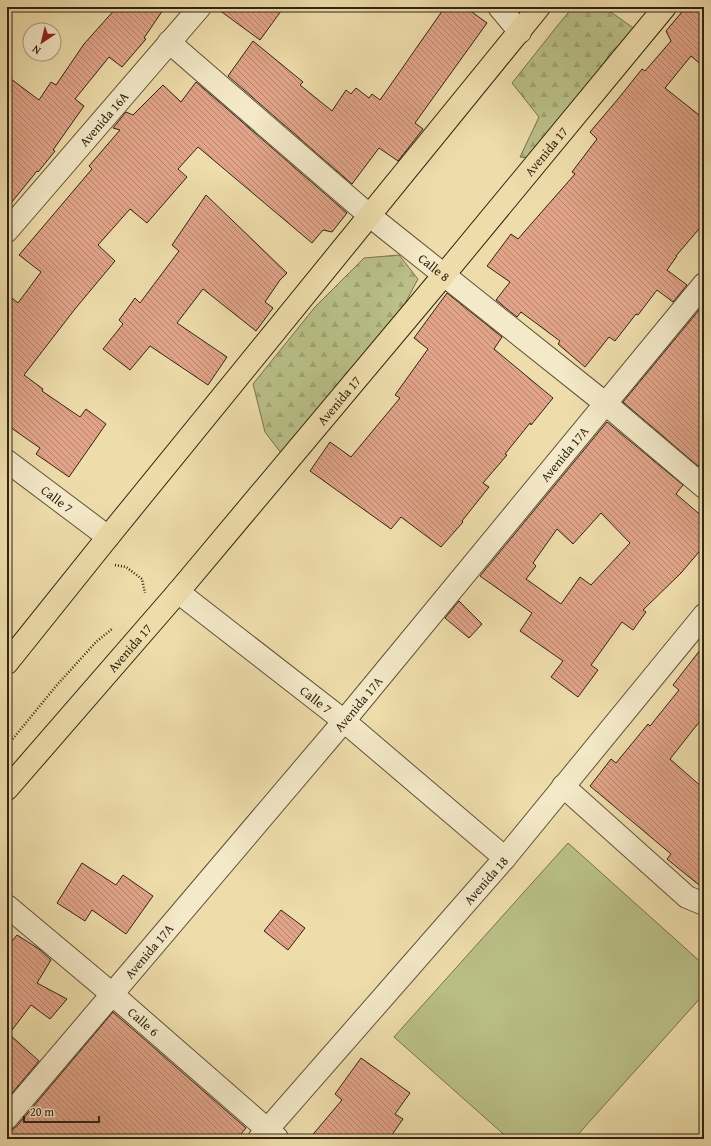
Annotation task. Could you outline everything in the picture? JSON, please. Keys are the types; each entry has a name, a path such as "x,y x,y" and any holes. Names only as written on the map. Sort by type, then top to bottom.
{"main road":[{"path":"7,663 539,7"},
{"name":"Avenida 17","path":"7,789 178,592 443,276 665,7"}],"street":[{"name":"Avenida 16A","path":"7,231 200,7"},
{"path":"499,7 520,32"},
{"name":"Calle 8","path":"169,42 370,216 443,276 606,404 704,487"},
{"name":"Avenida 17A","path":"7,1118 344,721 704,284"},
{"name":"Calle 7","path":"7,461 108,537"},
{"name":"Calle 7","path":"178,592 344,721 505,858"},
{"name":"Avenida 18","path":"268,1136 505,858 704,615"},
{"path":"563,786 687,897 704,904"},
{"name":"Calle 6","path":"7,906 112,994 268,1136"}],"path":[{"path":"7,746 56,686 96,642 113,628"}],"green space":[{"path":"573,7 604,7 636,30 612,51 537,159 520,157 539,117 512,83"},
{"path":"399,255 418,279 401,311 281,453 265,432 253,384 315,307 364,258"},
{"path":"568,843 704,965 704,994 574,1139 509,1139 394,1037"}],"building":[{"path":"117,7 165,7 144,38 146,39 122,67 109,57 75,99 84,106 53,150 55,151 7,208 7,76 39,100 51,82 56,85 84,44"},
{"path":"215,7 284,7 260,40"},
{"path":"445,7 465,7 487,23 415,123 423,129 398,161 379,148 352,184 228,76 253,41 303,82 300,85 332,111 346,90 351,94 356,88 369,98 372,94 380,100"},
{"path":"686,7 704,7 704,67 691,56 665,88 704,119 704,223 676,256 667,270 687,285 673,302 657,290 638,315 636,314 615,341 609,337 585,367 558,344 560,341 521,312 517,317 496,300 510,282 487,266 511,234 518,239 575,174 572,172 597,139 590,132 642,69 645,71 671,41 666,31"},
{"path":"196,82 347,213 332,232 323,230 312,243 198,147 178,169 187,177 147,223 130,209 98,245 115,261 75,309 24,375 43,389 42,391 80,417 86,409 106,424 69,477 36,454 40,448 7,425 7,294 18,303 41,272 19,255 92,169 89,166 120,130 113,128 126,112 133,115 163,85 181,102"},
{"path":"206,195 287,273 280,280 265,302 273,308 256,331 203,289 177,323 227,357 208,385 150,346 130,370 103,349 123,324 119,320 135,298 140,303 179,251 172,245"},
{"path":"447,293 502,337 494,349 553,398 531,425 530,423 505,454 507,455 483,483 489,487 462,521 463,522 441,547 401,517 391,529 310,471 330,442 351,457 400,398 395,395 428,349 414,338"},
{"path":"704,304 704,459 698,466 623,402"},
{"path":"607,422 683,485 676,494 704,518 704,546 681,573 643,610 646,612 633,630 622,622 591,665 598,670 578,697 551,677 563,661 520,631 532,613 480,576","holes":["601,513 630,543 591,585 580,577 561,604 526,579 536,566 533,563 557,529 573,544"]},
{"path":"459,601 482,624 469,638 445,618"},
{"path":"704,645 704,716 670,759 704,789 704,889 667,859 671,854 590,786 611,759 616,763 648,724 650,726 679,690 673,685"},
{"path":"82,863 116,885 123,875 153,896 126,934 92,910 85,921 57,903"},
{"path":"281,910 305,928 288,950 264,931"},
{"path":"17,935 39,949 51,960 37,983 67,999 50,1019 31,1005 9,1034 39,1061 7,1099 7,947"},
{"path":"113,1012 246,1128 237,1139 7,1139 7,1130 12,1130 17,1126"},
{"path":"361,1058 410,1093 395,1114 403,1119 389,1139 309,1139 342,1100 335,1094"}]}
